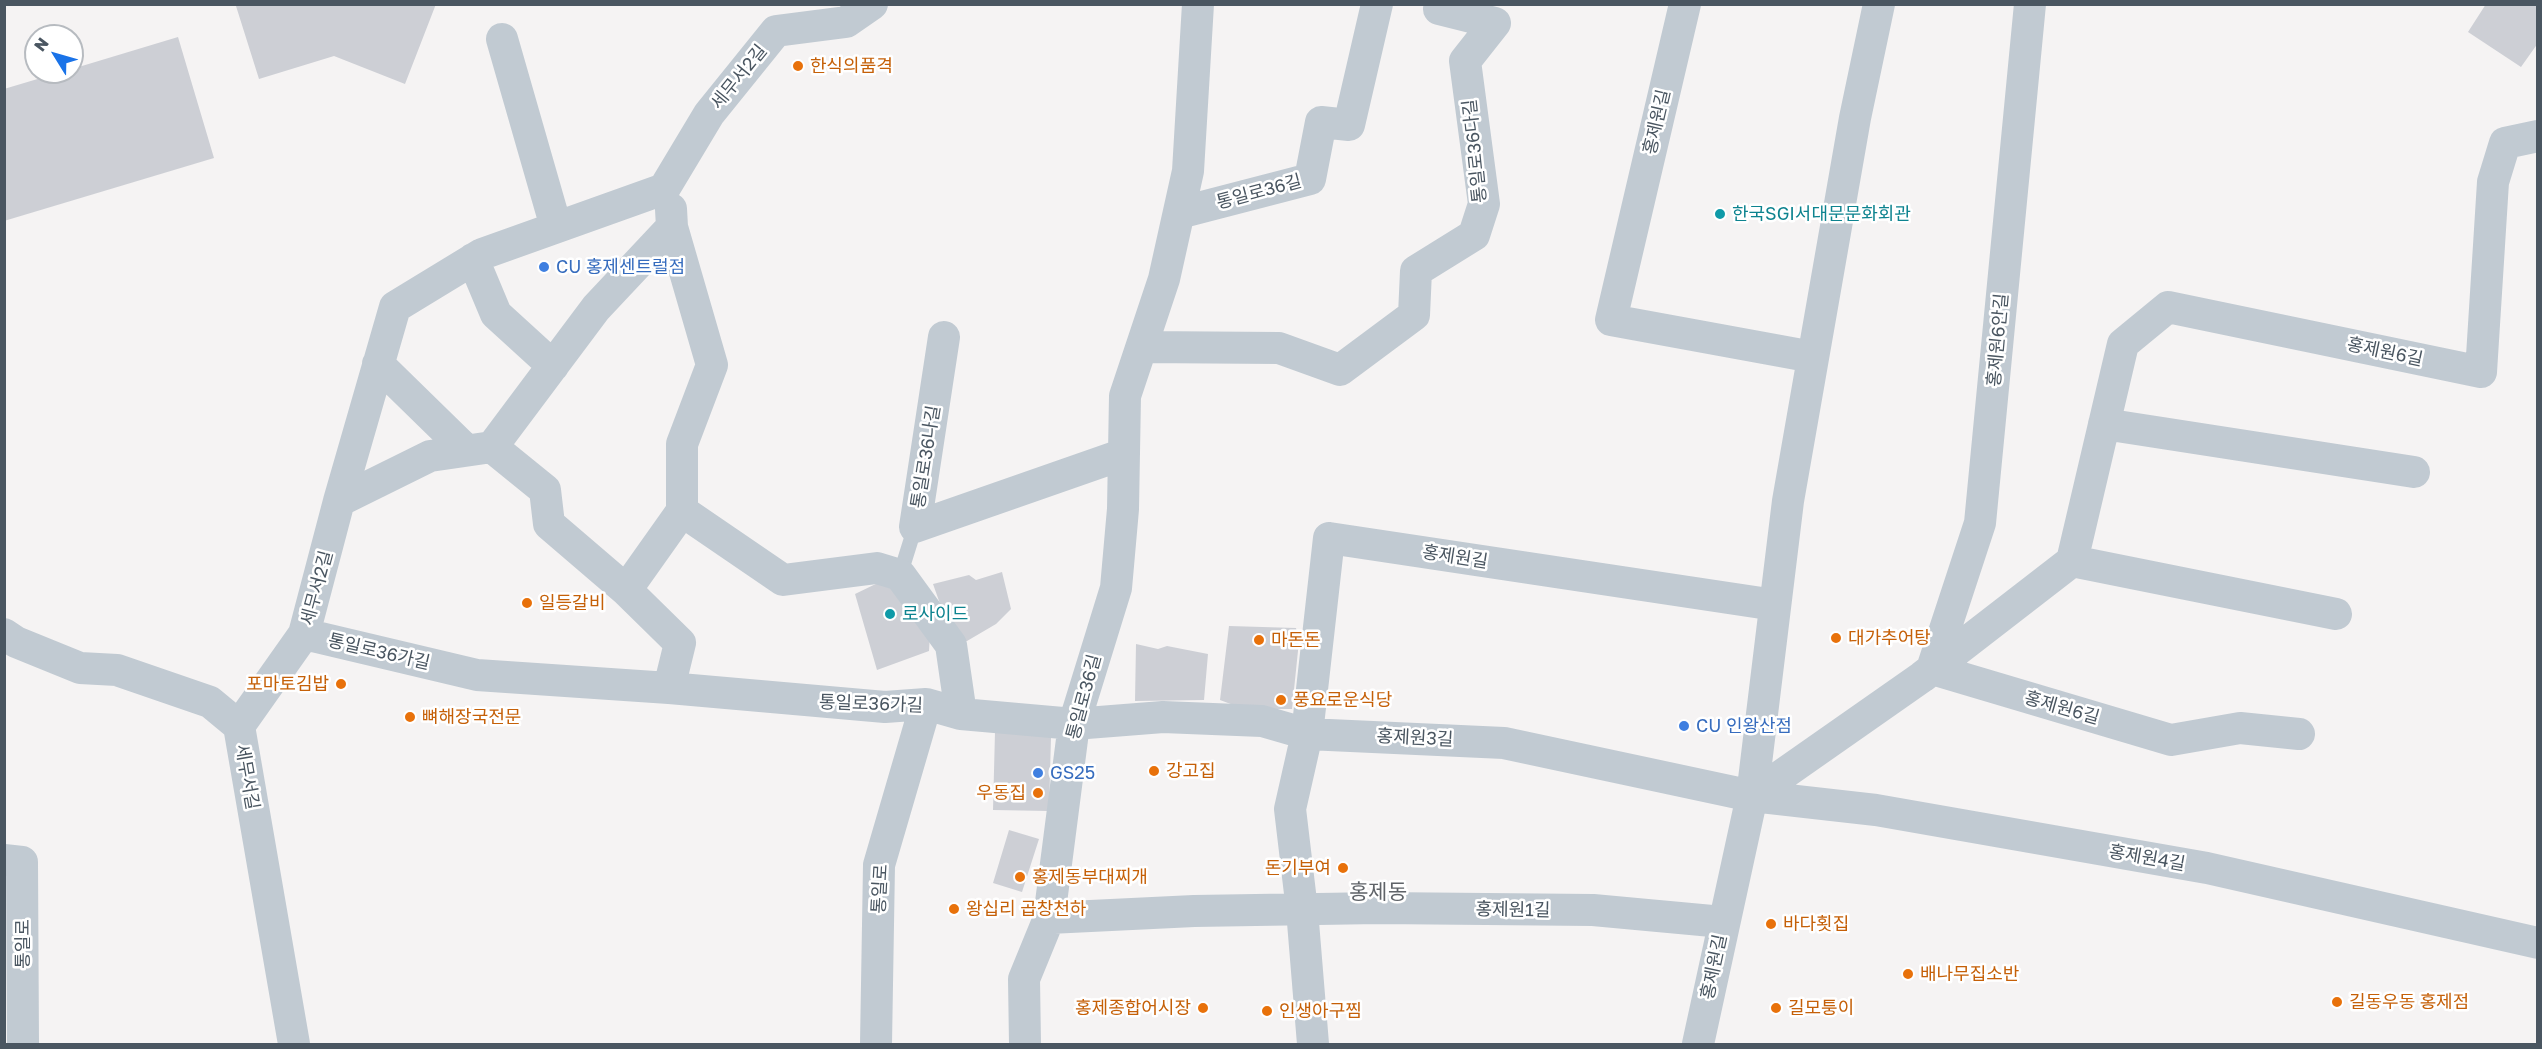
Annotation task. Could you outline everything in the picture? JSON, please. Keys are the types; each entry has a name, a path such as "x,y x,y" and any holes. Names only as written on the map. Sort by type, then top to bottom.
{"street":[{"name":"세무서2길","path":"238,726 304,634 339,501 395,307 472,260 556,227 664,189 709,114 776,31 846,22 872,4"},
{"name":"통일로36길","path":"1025,1044 1024,979 1049,918 1074,724 1116,588 1123,509 1125,396 1164,279 1188,171 1198,4"},
{"name":"통일로36길","path":"1179,213 1310,179 1321,123 1349,125 1377,4"},
{"name":"통일로36다길","path":"1142,347 1279,348 1340,370 1414,315 1416,271 1474,235 1484,204 1465,61 1495,22 1439,9 1440,4"},
{"name":"홍제원길","path":"1685,4 1611,320 1813,357"},
{"name":"홍제원길","path":"1698,1044 1752,796 1788,501 1855,118 1879,4"},
{"name":"홍제원6안길","path":"1932,669 1980,523 2030,4"},
{"path":"502,39 556,227"},
{"name":"홍제원6길","path":"2072,561 2123,344 2168,307 2481,372 2493,182 2505,143 2538,136"},
{"path":"626,590 682,511 682,444 712,365 672,227 670,180"},
{"path":"339,501 430,456 479,449 553,366 596,308 672,227"},
{"path":"472,260 496,314 553,366"},
{"name":"통일로36나길","path":"915,527 944,337"},
{"path":"378,364 479,449 545,490 549,524 626,590 680,643 669,688"},
{"path":"2104,424 2414,472"},
{"path":"915,527 1124,454"},
{"path":"682,511 783,580 877,568 900,575 951,645 961,714"},
{"name":"홍제원길","path":"1307,734 1329,538 1775,605"},
{"path":"1752,796 1932,669 2072,561 2336,614"},
{"name":"세무서길","path":"4,634 16,642 80,668 117,670 210,702 238,726 294,1044"},
{"name":"통일로36가길","path":"304,634 477,675 669,688 885,707 926,704 961,714 1074,724"},
{"name":"홍제원6길","path":"1932,669 2171,740 2240,728 2299,735"},
{"name":"통일로","path":"876,1044 879,865 926,704"},
{"name":"홍제원3길","path":"1074,724 1163,717 1262,721 1307,734 1503,742 1752,796"},
{"path":"1307,734 1290,809 1302,910 1313,1044"},
{"name":"홍제원4길","path":"1752,796 1876,810 2207,868 2538,943"},
{"name":"통일로","path":"4,860 22,862 23,1044"},
{"name":"홍제원1길","path":"1049,918 1194,911 1379,908 1593,910 1723,922"}],"lane":[{"name":"통일로36나길","path":"900,575 915,527"}],"building":[{"path":"241,4 436,4 405,84 334,56 259,79 236,6"},
{"path":"2486,4 2538,4 2538,43 2521,67 2468,32"},
{"path":"178,37 214,158 4,221 4,89 24,83 84,84 84,65"},
{"path":"1002,572 1011,609 996,624 967,641 958,642 949,629 933,584 969,575 976,580"},
{"name":"로사이드","path":"884,580 930,634 929,651 877,670 855,594"},
{"path":"1229,626 1296,628 1299,641 1292,709 1244,709 1220,700"},
{"path":"1136,644 1158,649 1167,646 1208,654 1204,700 1135,701"},
{"path":"995,732 1051,737 1049,811 993,810"},
{"path":"1009,830 1039,839 1022,892 993,883"}],"place":[{"name":"한식의품격","path":"798,66"},
{"name":"한국SGI서대문문화회관","path":"1720,214"},
{"name":"CU 홍제센트럴점","path":"544,267"},
{"name":"일등갈비","path":"527,603"},
{"name":"로사이드","path":"890,614"},
{"name":"대가추어탕","path":"1836,638"},
{"name":"마돈돈","path":"1259,640"},
{"name":"포마토김밥","path":"341,684"},
{"name":"풍요로운식당","path":"1281,700"},
{"name":"뼈해장국전문","path":"410,717"},
{"name":"CU 인왕산점","path":"1684,726"},
{"name":"강고집","path":"1154,771"},
{"name":"GS25","path":"1038,773"},
{"name":"우동집","path":"1038,793"},
{"name":"돈기부여","path":"1343,868"},
{"name":"홍제동부대찌개","path":"1020,877"},
{"name":"왕십리 곱창천하","path":"954,909"},
{"name":"바다횟집","path":"1771,924"},
{"name":"배나무집소반","path":"1908,974"},
{"name":"길동우동 홍제점","path":"2337,1002"},
{"name":"홍제종합어시장","path":"1203,1008"},
{"name":"길모퉁이","path":"1776,1008"},
{"name":"인생아구찜","path":"1267,1011"}],"district":[{"name":"홍제동","path":"1378,892"}]}
